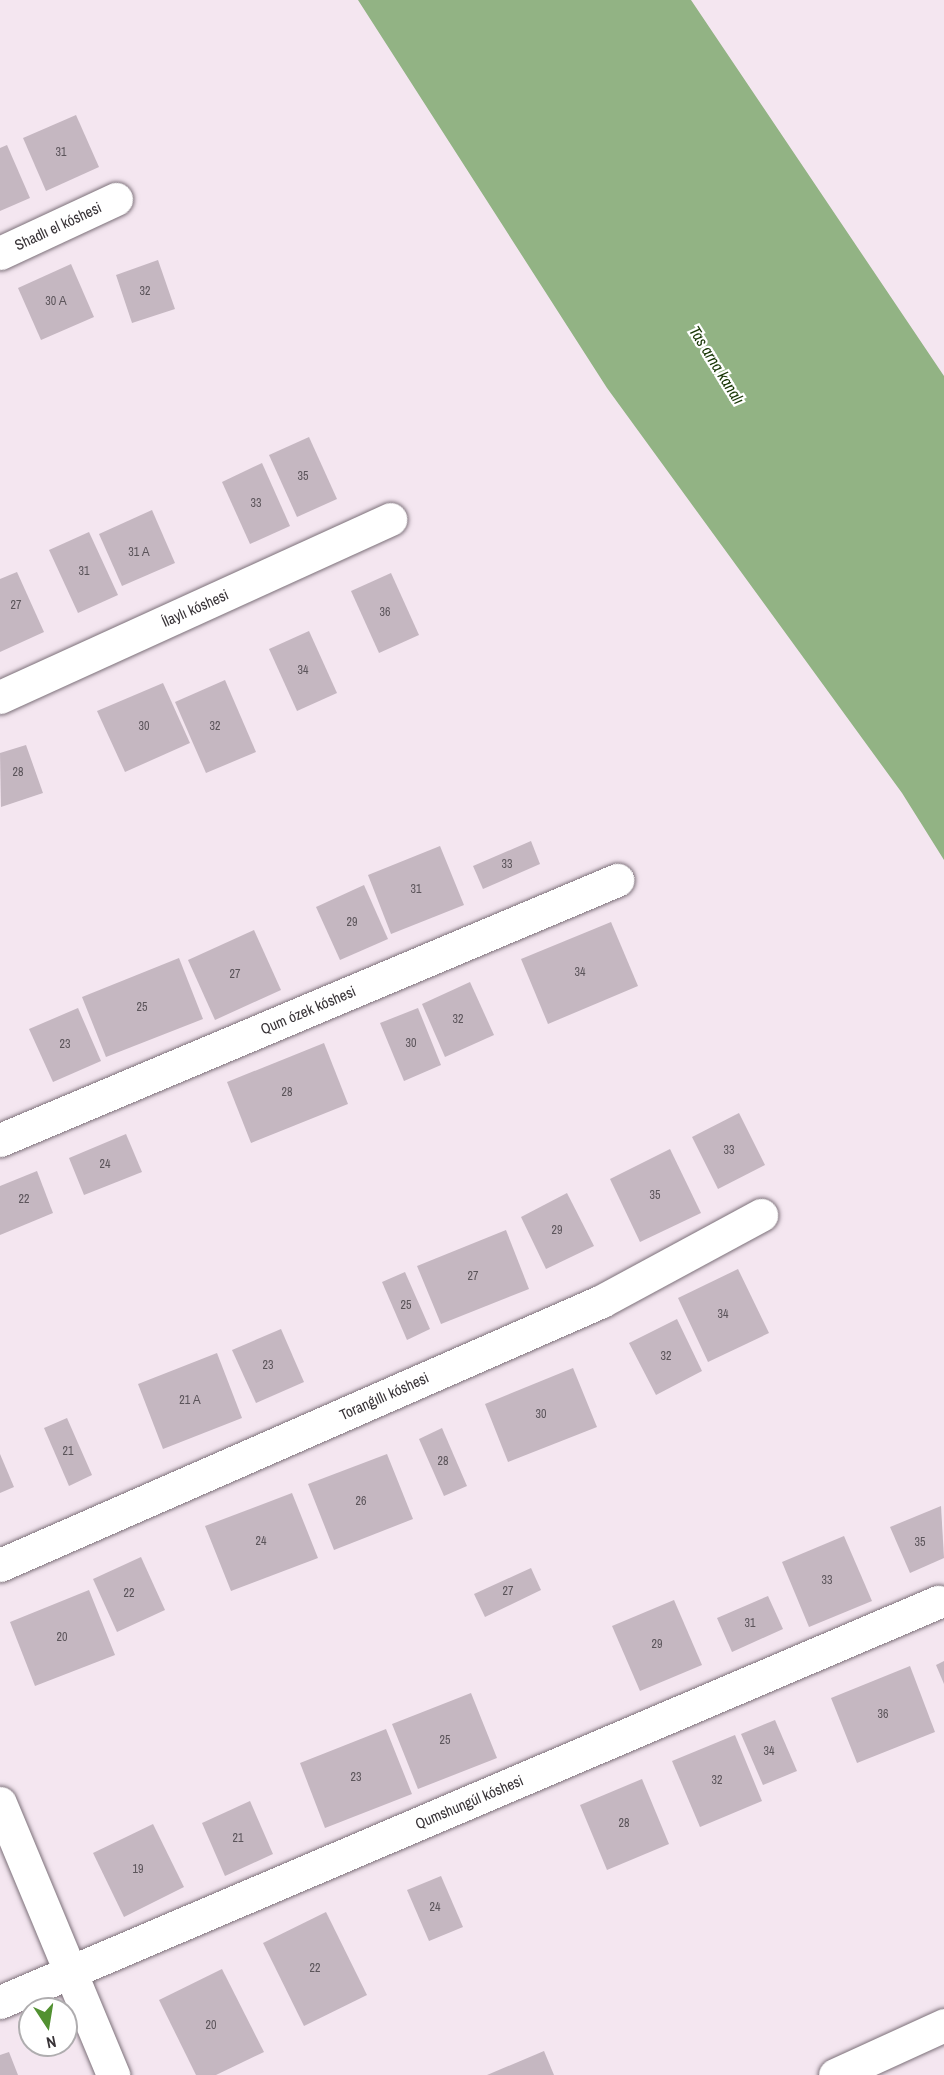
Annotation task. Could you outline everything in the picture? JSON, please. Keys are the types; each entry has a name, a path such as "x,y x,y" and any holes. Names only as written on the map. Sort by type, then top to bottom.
{"street":[{"name":"Shadlı el kóshesi","path":"0,253 116,199"},
{"name":"Ílaylı kóshesi","path":"0,697 390,519"},
{"name":"Qum ózek kóshesi","path":"0,1140 617,880"},
{"name":"Toranǵıllı kóshesi","path":"0,1565 602,1300 761,1215"},
{"name":"Qumshungúl kóshesi","path":"0,2002 938,1602"},
{"path":"0,1803 113,2075"},
{"path":"835,2075 944,2025"}],"water":[{"name":"Tas arna kanalı","path":"358,0 691,0 944,376 944,860 902,793 607,388"}],"building":[{"path":"76,115 99,167 46,191 23,138"},
{"path":"7,145 30,198 0,211 0,148"},
{"path":"158,260 175,309 132,323 116,275"},
{"path":"71,264 94,317 41,340 18,288"},
{"path":"309,437 337,499 297,517 269,455"},
{"path":"262,463 290,526 250,544 222,482"},
{"path":"152,510 175,563 122,586 99,534"},
{"path":"89,532 118,595 78,613 49,550"},
{"path":"17,572 44,632 0,652 0,579"},
{"path":"391,573 419,635 379,653 351,591"},
{"path":"309,631 337,693 297,711 269,649"},
{"path":"225,680 256,752 206,773 175,702"},
{"path":"163,683 190,743 125,772 97,711"},
{"path":"26,745 43,793 1,807 0,753"},
{"path":"531,841 540,864 483,889 473,866"},
{"path":"440,846 464,905 391,934 368,875"},
{"path":"364,885 388,939 340,960 316,907"},
{"path":"611,922 638,986 548,1024 521,959"},
{"path":"254,930 281,990 215,1020 188,960"},
{"path":"179,958 203,1019 106,1057 82,997"},
{"path":"470,982 494,1035 445,1057 422,1004"},
{"path":"78,1008 101,1061 53,1082 29,1029"},
{"path":"418,1008 441,1065 404,1081 380,1023"},
{"path":"324,1043 348,1104 251,1143 227,1082"},
{"path":"739,1113 765,1165 718,1189 692,1137"},
{"path":"126,1134 142,1172 84,1195 69,1158"},
{"path":"670,1149 701,1213 640,1242 610,1179"},
{"path":"37,1171 53,1213 0,1235 0,1186"},
{"path":"567,1193 594,1246 546,1269 521,1217"},
{"path":"506,1230 529,1289 441,1324 417,1266"},
{"path":"738,1269 769,1333 708,1362 678,1298"},
{"path":"405,1272 430,1329 407,1340 382,1282"},
{"path":"677,1319 702,1371 656,1395 629,1343"},
{"path":"281,1329 304,1382 256,1403 232,1350"},
{"path":"217,1353 242,1418 163,1449 138,1384"},
{"path":"573,1368 597,1427 508,1462 485,1404"},
{"path":"67,1418 92,1475 69,1486 44,1428"},
{"path":"442,1428 467,1486 444,1496 419,1439"},
{"path":"0,1454 14,1487 0,1493"},
{"path":"387,1454 413,1519 334,1550 308,1484"},
{"path":"292,1493 318,1558 231,1591 205,1526"},
{"path":"941,1506 944,1558 910,1573 890,1527"},
{"path":"844,1536 872,1601 809,1627 782,1562"},
{"path":"141,1557 165,1610 117,1632 93,1579"},
{"path":"531,1568 541,1590 485,1617 474,1594"},
{"path":"89,1590 115,1655 35,1686 10,1622"},
{"path":"768,1596 783,1629 732,1652 717,1618"},
{"path":"674,1600 702,1665 640,1691 612,1626"},
{"path":"944,1661 944,1684 936,1665"},
{"path":"910,1666 935,1732 857,1763 831,1698"},
{"path":"471,1693 497,1758 418,1789 392,1724"},
{"path":"775,1720 797,1771 763,1785 741,1734"},
{"path":"386,1729 412,1794 325,1828 300,1763"},
{"path":"735,1735 762,1801 700,1827 672,1761"},
{"path":"642,1779 669,1844 607,1870 580,1805"},
{"path":"250,1801 273,1854 225,1876 202,1823"},
{"path":"153,1824 184,1887 124,1917 93,1853"},
{"path":"441,1876 463,1927 429,1941 407,1890"},
{"path":"326,1912 367,1995 304,2026 263,1943"},
{"path":"222,1969 264,2052 216,2075 196,2075 159,2000"},
{"path":"544,2051 554,2075 487,2075"},
{"path":"9,2052 18,2075 0,2075 0,2055"}]}
